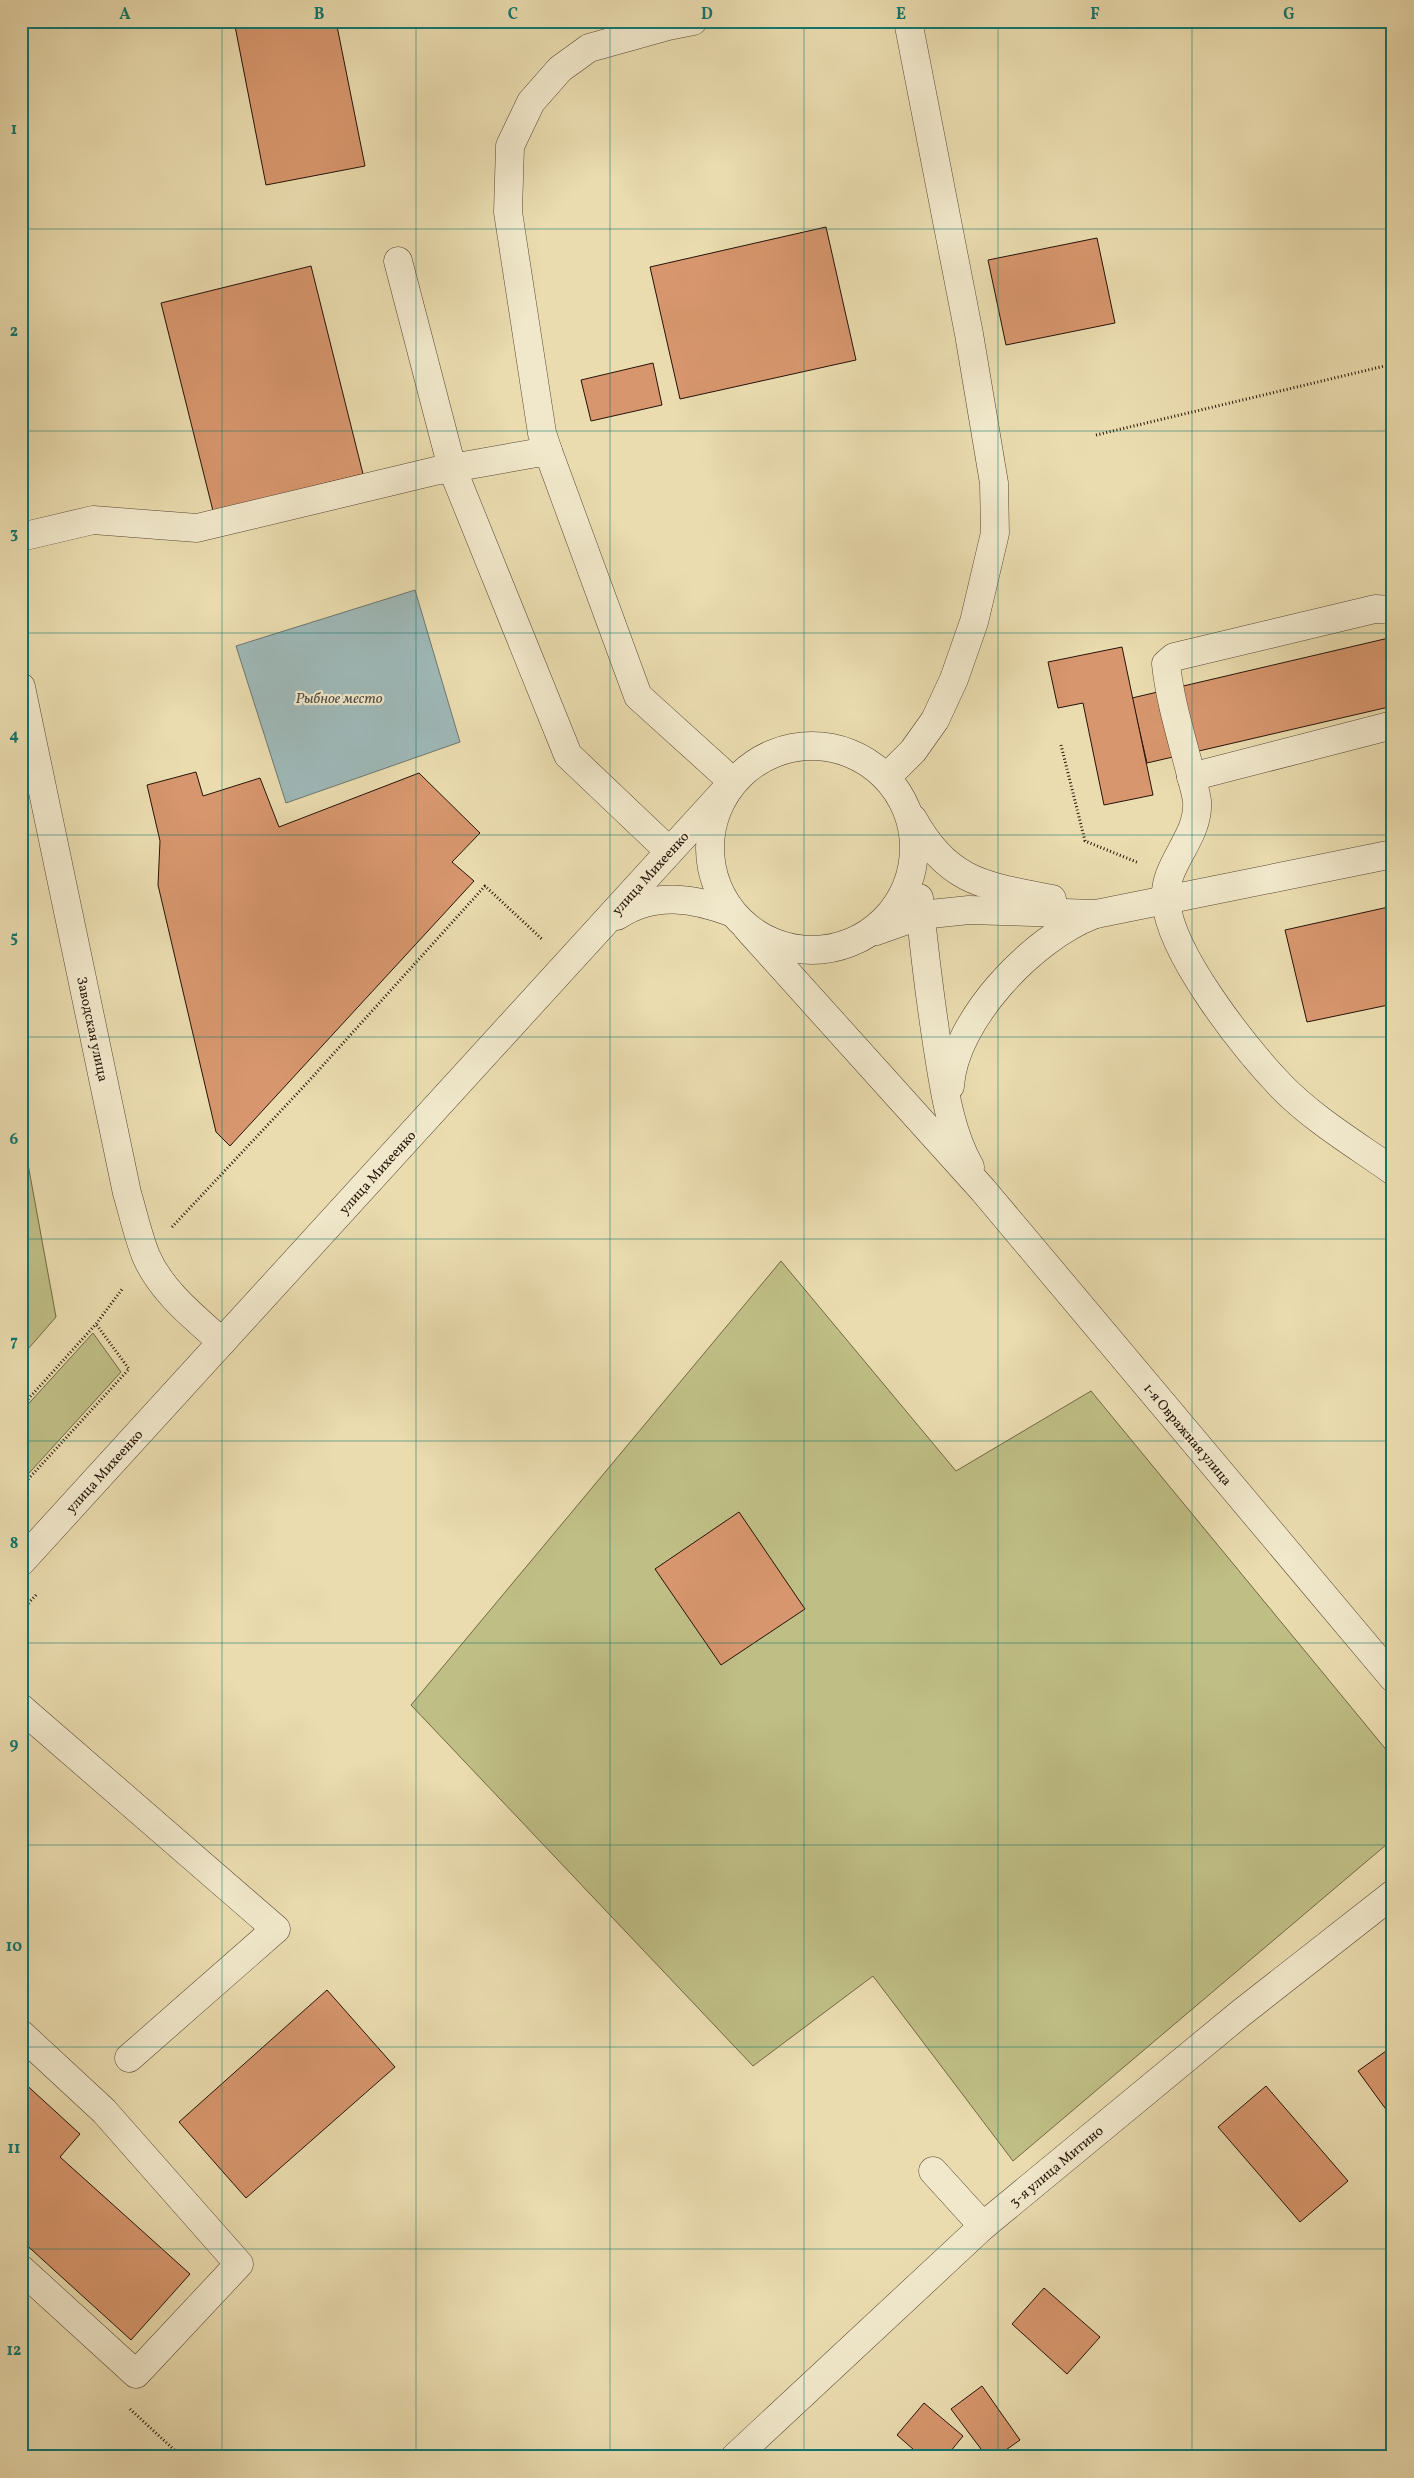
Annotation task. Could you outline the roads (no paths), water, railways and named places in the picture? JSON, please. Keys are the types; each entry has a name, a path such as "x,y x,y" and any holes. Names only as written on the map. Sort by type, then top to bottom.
{"street":[{"path":"693,21 668,26 590,48 560,69 531,102 510,146 508,212 542,433 638,696 732,782"},
{"path":"886,777 912,751 935,720 954,680 974,622 995,533 994,483 969,334 908,21"},
{"path":"398,261 452,468 568,754 669,851"},
{"path":"21,537 93,520 198,528 452,468 548,451"},
{"path":"1393,610 1375,609 1174,657 1166,664 1167,678 1197,802 1192,832 1172,871 1166,901 1178,945 1203,985 1244,1041 1282,1086 1331,1128 1393,1170"},
{"name":"Заводская улица","path":"21,687 127,1193 146,1256 165,1286 189,1313 222,1342"},
{"path":"1191,778 1393,725"},
{"path":"983,1190 740,920 715,882 709,848 715,813 732,782 754,763 780,750 808,745 837,748 864,759 886,777 929,843 944,862 957,872 977,882 1005,890 1106,912"},
{"name":"улица Михеенко","path":"21,1562 732,782"},
{"path":"903,801 913,827 914,856 926,973 948,1105 968,1163 983,1190"},
{"path":"948,1105 950,1078 955,1058 974,1020 992,996 1048,941 1078,921 1106,912 1393,854"},
{"path":"862,938 888,917 893,910 906,889 914,856"},
{"path":"600,928 628,908 654,899 693,900 740,920 774,943 803,950 833,948 920,915 969,910 1106,912"},
{"name":"1-я Овражная улица","path":"983,1190 1393,1678"},
{"path":"21,1708 276,1929 130,2058"},
{"name":"3-я улица Митино","path":"735,2457 983,2226 1241,2012 1393,1894"},
{"path":"21,2034 104,2111 238,2264 136,2374 21,2269"},
{"path":"933,2171 983,2226"}],"water":[{"name":"Рыбное место","path":"415,590 460,742 286,803 236,646"}]}
